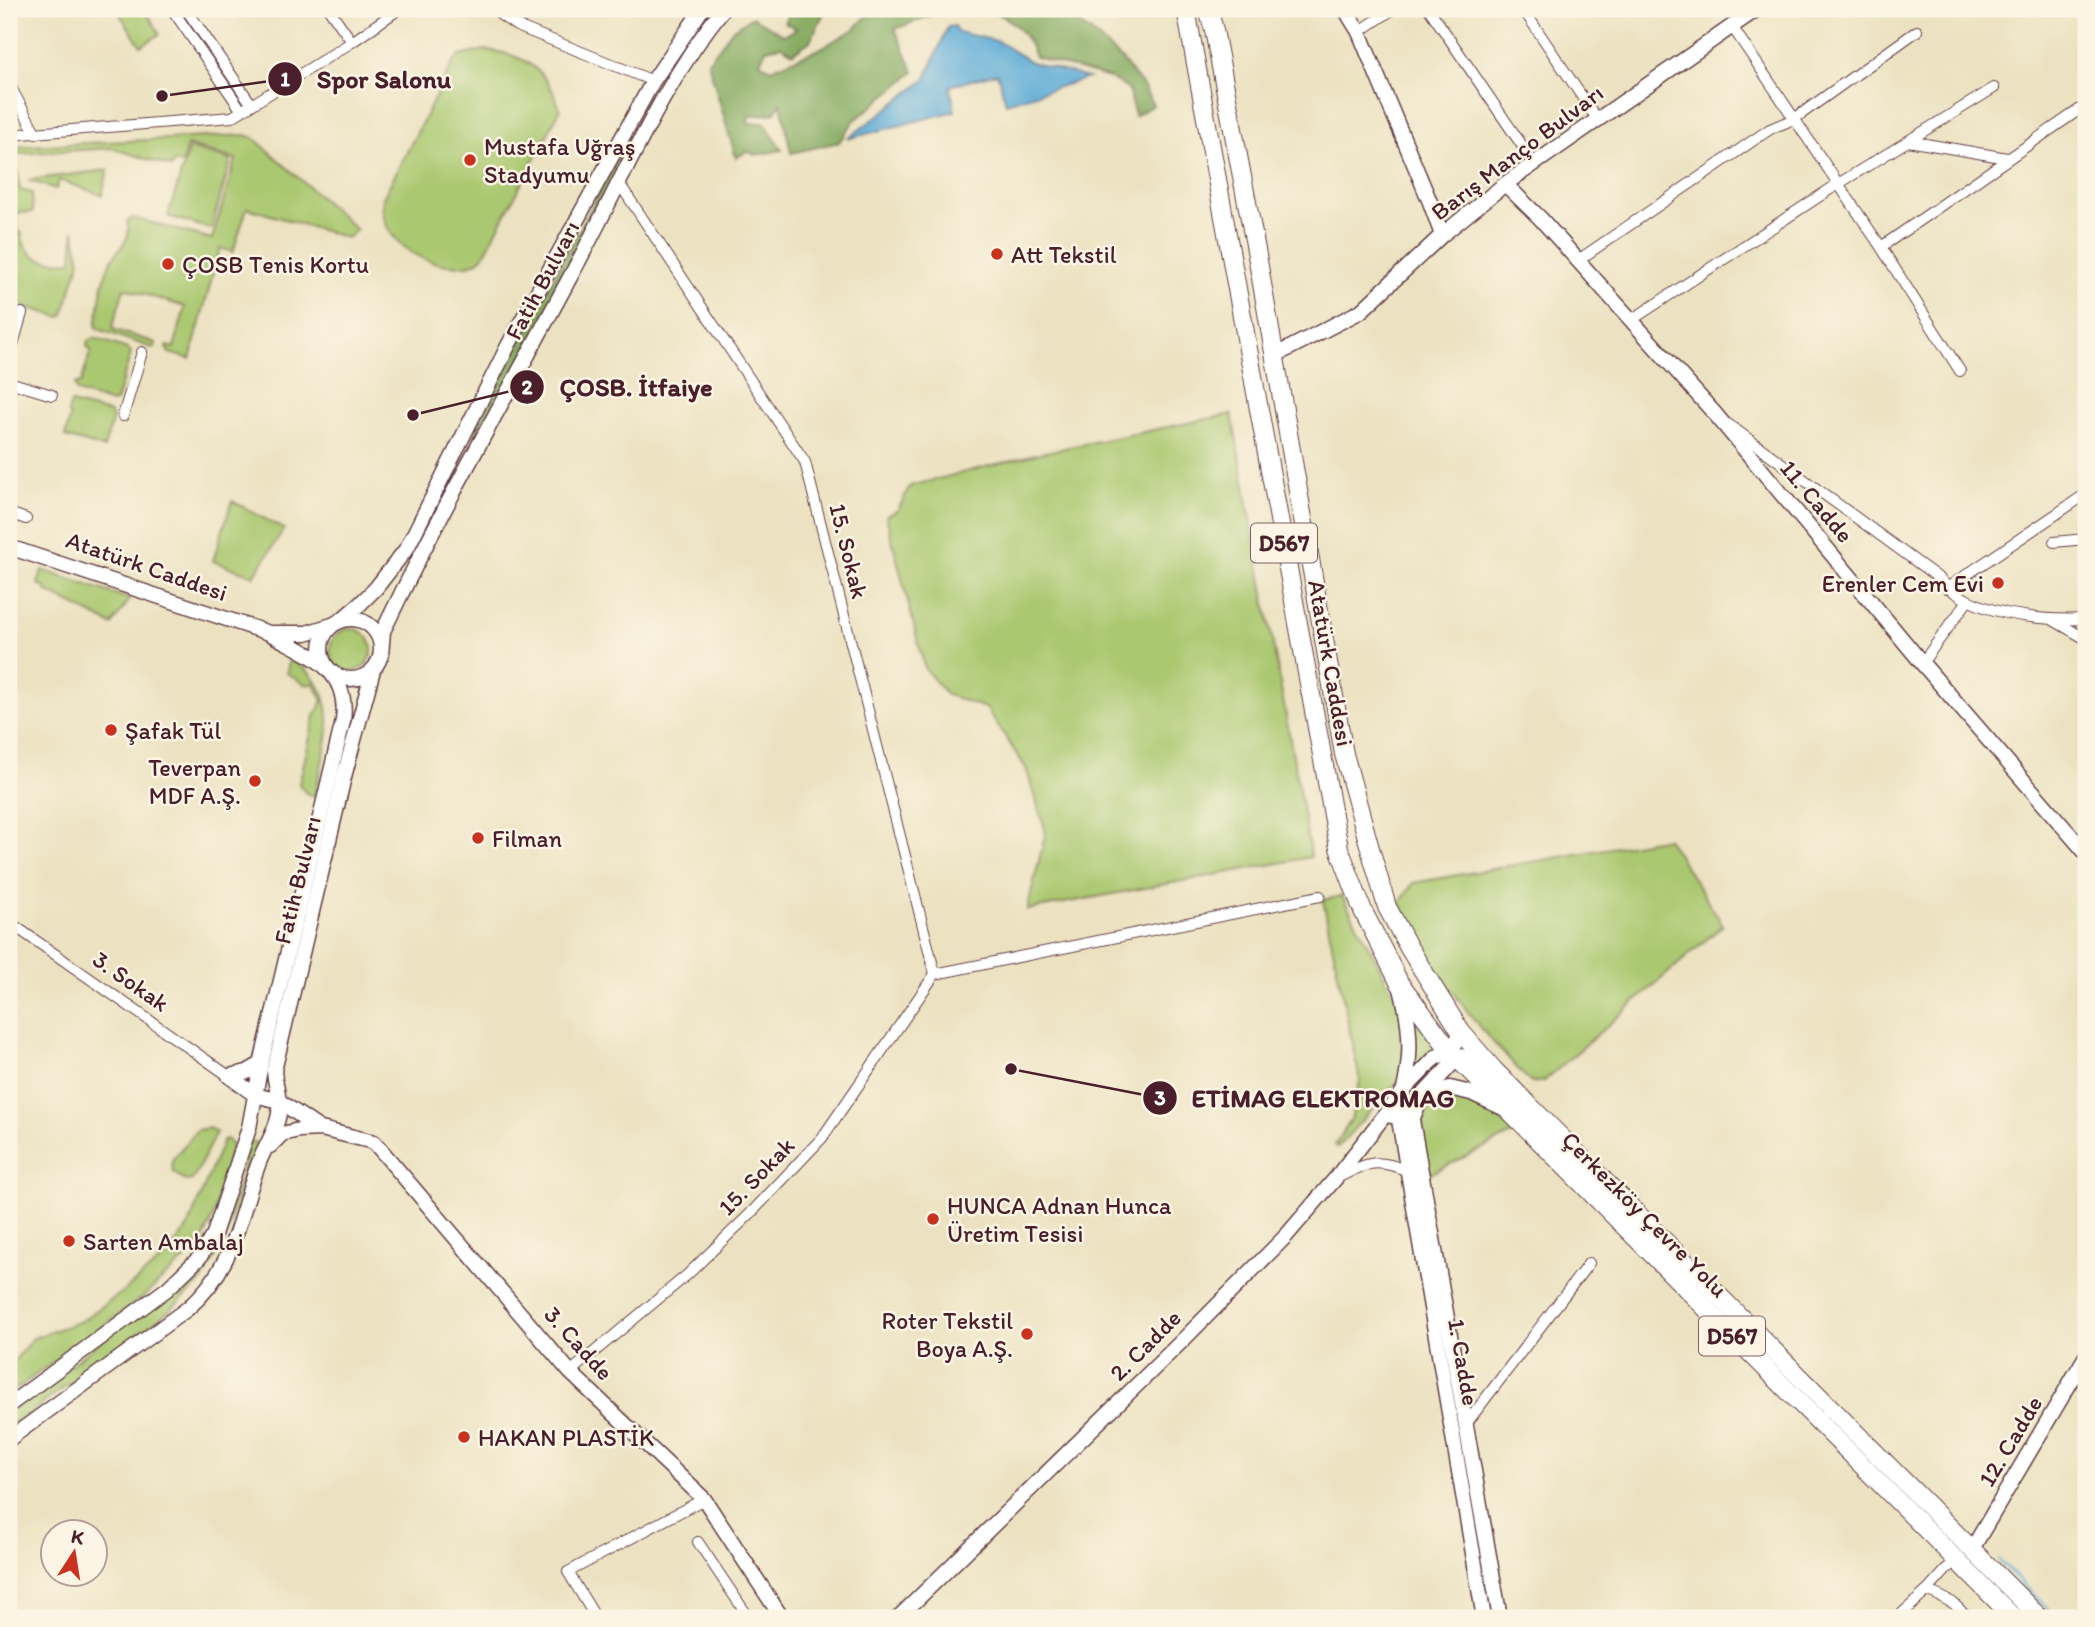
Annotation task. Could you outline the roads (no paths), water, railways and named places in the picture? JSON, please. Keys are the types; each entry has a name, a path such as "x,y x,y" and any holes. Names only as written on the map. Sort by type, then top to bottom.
{"highway":[{"name":"D567","path":"1210,9 1344,754 1387,907 1461,1032 1493,1069 2040,1618"},
{"name":"Atatürk Caddesi","path":"1186,13 1339,848 1363,911 1399,982 1451,1052"},
{"name":"Çerkezköy Çevre Yolu","path":"1451,1052 2014,1618"}],"main road":[{"name":"Fatih Bulvarı","path":"336,623 360,604 382,581 407,548 482,396 653,81 702,9"},
{"name":"Fatih Bulvarı","path":"381,656 383,631 411,573 667,92 706,29 723,9"},
{"path":"1345,9 1359,32 1442,235"},
{"name":"Barış Manço Bulvarı","path":"1274,356 1362,311 1442,235 1505,184 1757,9"},
{"name":"11. Cadde","path":"1505,184 1716,415 1922,663 2086,853"},
{"name":"Atatürk Caddesi","path":"9,547 269,633"},
{"path":"358,620 371,627 380,643 381,656 367,675 354,680 341,678 307,654 269,633 306,633 336,623 358,620"},
{"path":"9,1405 156,1297 199,1258 219,1222 249,1128 261,1064 343,721 344,694 322,661 320,645 326,631 336,623"},
{"name":"Fatih Bulvarı","path":"9,1439 187,1309 207,1290 230,1253 279,1112 274,1071 345,773 373,670"},
{"path":"1398,1114 1411,1051 1408,1013 1399,982"},
{"path":"1379,1119 1398,1114 1422,1096 1450,1066 1451,1052 1461,1032"},
{"path":"1451,1052 1493,1069"},
{"name":"2. Cadde","path":"898,1618 1286,1236 1335,1179 1405,1088 1436,1057 1451,1052"},
{"path":"229,1076 247,1072 261,1064"},
{"path":"229,1076 255,1094 279,1101 321,1129"},
{"path":"1422,1096 1450,1088 1471,1093 1506,1109"},
{"path":"1398,1114 1412,1120 1422,1096"},
{"name":"1. Cadde","path":"1398,1114 1484,1618"},
{"name":"1. Cadde","path":"1412,1120 1500,1618"},
{"path":"249,1128 263,1135 272,1133"},
{"path":"265,1151 282,1134 321,1129"},
{"name":"3. Cadde","path":"321,1129 374,1142 570,1371 704,1499 782,1618"},
{"name":"12. Cadde","path":"1972,1549 2086,1356"}],"street":[{"path":"172,9 242,111"},
{"path":"186,9 252,105"},
{"path":"329,9 352,42"},
{"path":"9,135 226,119 352,42 398,9"},
{"path":"496,9 517,26 653,81"},
{"path":"1359,32 1393,9"},
{"path":"1430,9 1534,163"},
{"path":"1523,9 1597,119"},
{"path":"1731,25 1881,247 1960,372"},
{"path":"1577,261 1770,129 1794,118 1917,31"},
{"path":"9,84 36,134"},
{"path":"1630,321 1838,184 1994,88"},
{"path":"1881,247 2086,105"},
{"path":"1908,141 2007,158"},
{"name":"15. Sokak","path":"570,1371 687,1275 822,1138 935,974 805,462 619,183"},
{"path":"9,358 22,313"},
{"path":"122,416 142,352"},
{"path":"9,382 52,395"},
{"path":"1716,415 1940,579 1947,588 1966,602 2033,618 2086,619"},
{"path":"1947,588 2086,494"},
{"path":"9,513 26,519"},
{"path":"2054,542 2086,539"},
{"path":"1922,663 1966,602"},
{"path":"2053,620 2086,639"},
{"path":"935,974 1320,895"},
{"name":"3. Sokak","path":"9,922 229,1076"},
{"path":"1335,1179 1367,1163 1392,1164 1408,1171"},
{"path":"1466,1424 1589,1263"},
{"path":"596,1618 568,1572 704,1499"},
{"path":"698,1542 749,1618"},
{"path":"1897,1618 1928,1590 1955,1560"},
{"path":"1928,1590 1953,1603 1968,1618"}],"water":[{"path":"954,26 957,32 997,41 1031,62 1088,78 1006,103 997,73 950,86 955,111 847,139 925,80 948,27"}],"waterway":[{"path":"1999,1560 2057,1618"}],"place":[{"name":"Spor Salonu","path":"162,96"},
{"name":"Mustafa Uğraş Stadyumu","path":"470,160"},
{"name":"Att Tekstil","path":"997,254"},
{"name":"ÇOSB Tenis Kortu","path":"168,264"},
{"name":"ÇOSB. İtfaiye","path":"413,415"},
{"name":"Erenler Cem Evi","path":"1998,583"},
{"name":"Şafak Tül","path":"111,730"},
{"name":"Teverpan MDF A.Ş.","path":"255,781"},
{"name":"Filman","path":"478,838"},
{"name":"ETİMAG ELEKTROMAG","path":"1011,1069"},
{"name":"HUNCA Adnan Hunca Üretim Tesisi","path":"933,1219"},
{"name":"Sarten Ambalaj","path":"69,1241"},
{"name":"Roter Tekstil Boya A.Ş.","path":"1027,1334"},
{"name":"HAKAN PLASTİK","path":"464,1437"}]}
